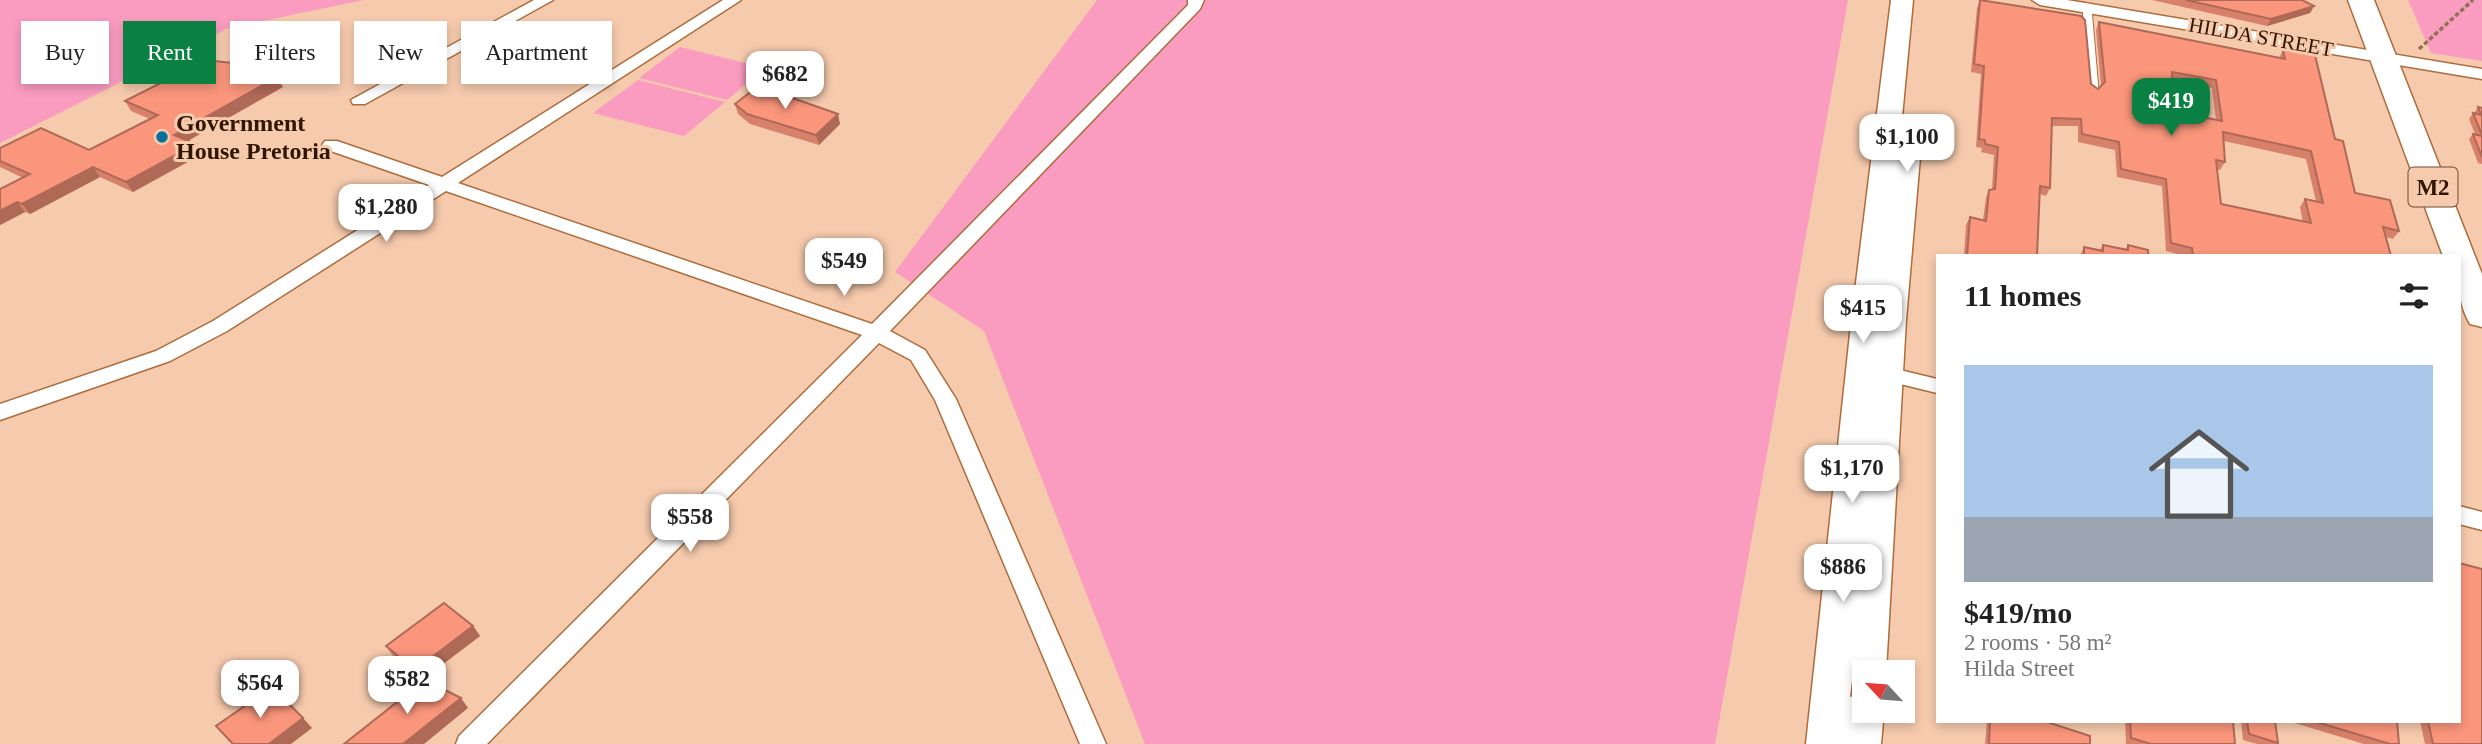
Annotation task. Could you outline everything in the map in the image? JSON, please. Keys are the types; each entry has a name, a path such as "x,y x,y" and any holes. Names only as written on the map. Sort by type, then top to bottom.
{"main road":[{"path":"1867,660 1875,371 1902,0"},
{"path":"1826,744 1921,0"},
{"name":"M2","path":"2361,0 2394,59 2461,254"},
{"name":"M2","path":"2461,255 2482,316"},
{"path":"1861,744 1863,723"}],"street":[{"path":"359,100 545,0"},
{"path":"469,744 877,332 1195,6 1196,0"},
{"name":"HILDA STREET","path":"2040,0 2482,74"},
{"path":"0,412 121,371 190,343 246,310 723,2"},
{"path":"331,145 877,332 918,355 934,376 998,518 1093,744"},
{"path":"1875,371 1936,386"},
{"path":"2461,516 2482,521"}],"lane":[{"path":"2087,8 2094,90"}],"path":[{"path":"2394,59 2473,0"}],"shaded area":[{"path":"0,0 364,0 262,21 230,21 230,28 216,34 216,21 123,21 123,81 0,143"},
{"path":"1097,0 1848,0 1715,744 1145,744 984,331 895,272"},
{"path":"2408,0 2482,0 2482,61 2431,53"},
{"path":"680,47 766,68 727,100 639,78"},
{"path":"638,80 725,102 684,136 593,113"}],"building":[{"path":"1980,0 2081,16 2085,20 2091,84 2098,89 2105,82 2099,22 2285,59 2283,50 2315,55 2335,139 2343,141 2355,193 2390,200 2399,231 2383,227 2390,254 2193,254 2192,248 2171,243 2166,179 2121,169 2119,142 2082,134 2081,119 2052,118 2050,188 2040,186 2037,254 1967,254 1970,217 1986,221 1989,190 1995,189 1998,147 1985,144 1985,140 1979,139 1984,66 1974,64","holes":["2172,72 2216,80 2222,121 2173,111","2223,132 2311,151 2323,203 2305,199 2311,223 2221,204 2216,160 2225,162"]},
{"path":"2186,0 2302,0 2314,6 2271,19"},
{"name":"Government House Pretoria","path":"216,61 230,63 230,84 265,84 174,135 196,144 126,182 93,167 22,204 17,202 0,211 0,189 30,174 0,161 0,148 41,128 89,150 158,115 125,101 159,84 216,84"},
{"path":"758,86 838,114 816,135 747,114 735,104"},
{"path":"2478,107 2482,108 2482,135 2473,113 2481,115"},
{"path":"2473,134 2482,136 2482,157"},
{"path":"2103,245 2128,250 2128,245 2148,250 2148,254 2084,254 2084,247 2103,251"},
{"path":"2461,564 2482,569 2482,744 2433,744 2428,723 2461,723"},
{"path":"444,603 473,626 415,670 386,646"},
{"path":"425,680 461,698 403,744 344,744"},
{"path":"272,687 303,718 269,744 233,744 216,726"},
{"path":"1990,723 2050,723 2090,736 2090,744 1989,744"},
{"path":"2130,723 2233,723 2235,744 2151,744 2131,738"},
{"path":"2247,723 2275,723 2278,743 2249,734"},
{"path":"2320,723 2397,723 2399,744 2390,744"}],"place":[{"name":"Government House Pretoria","path":"162,137"}]}
